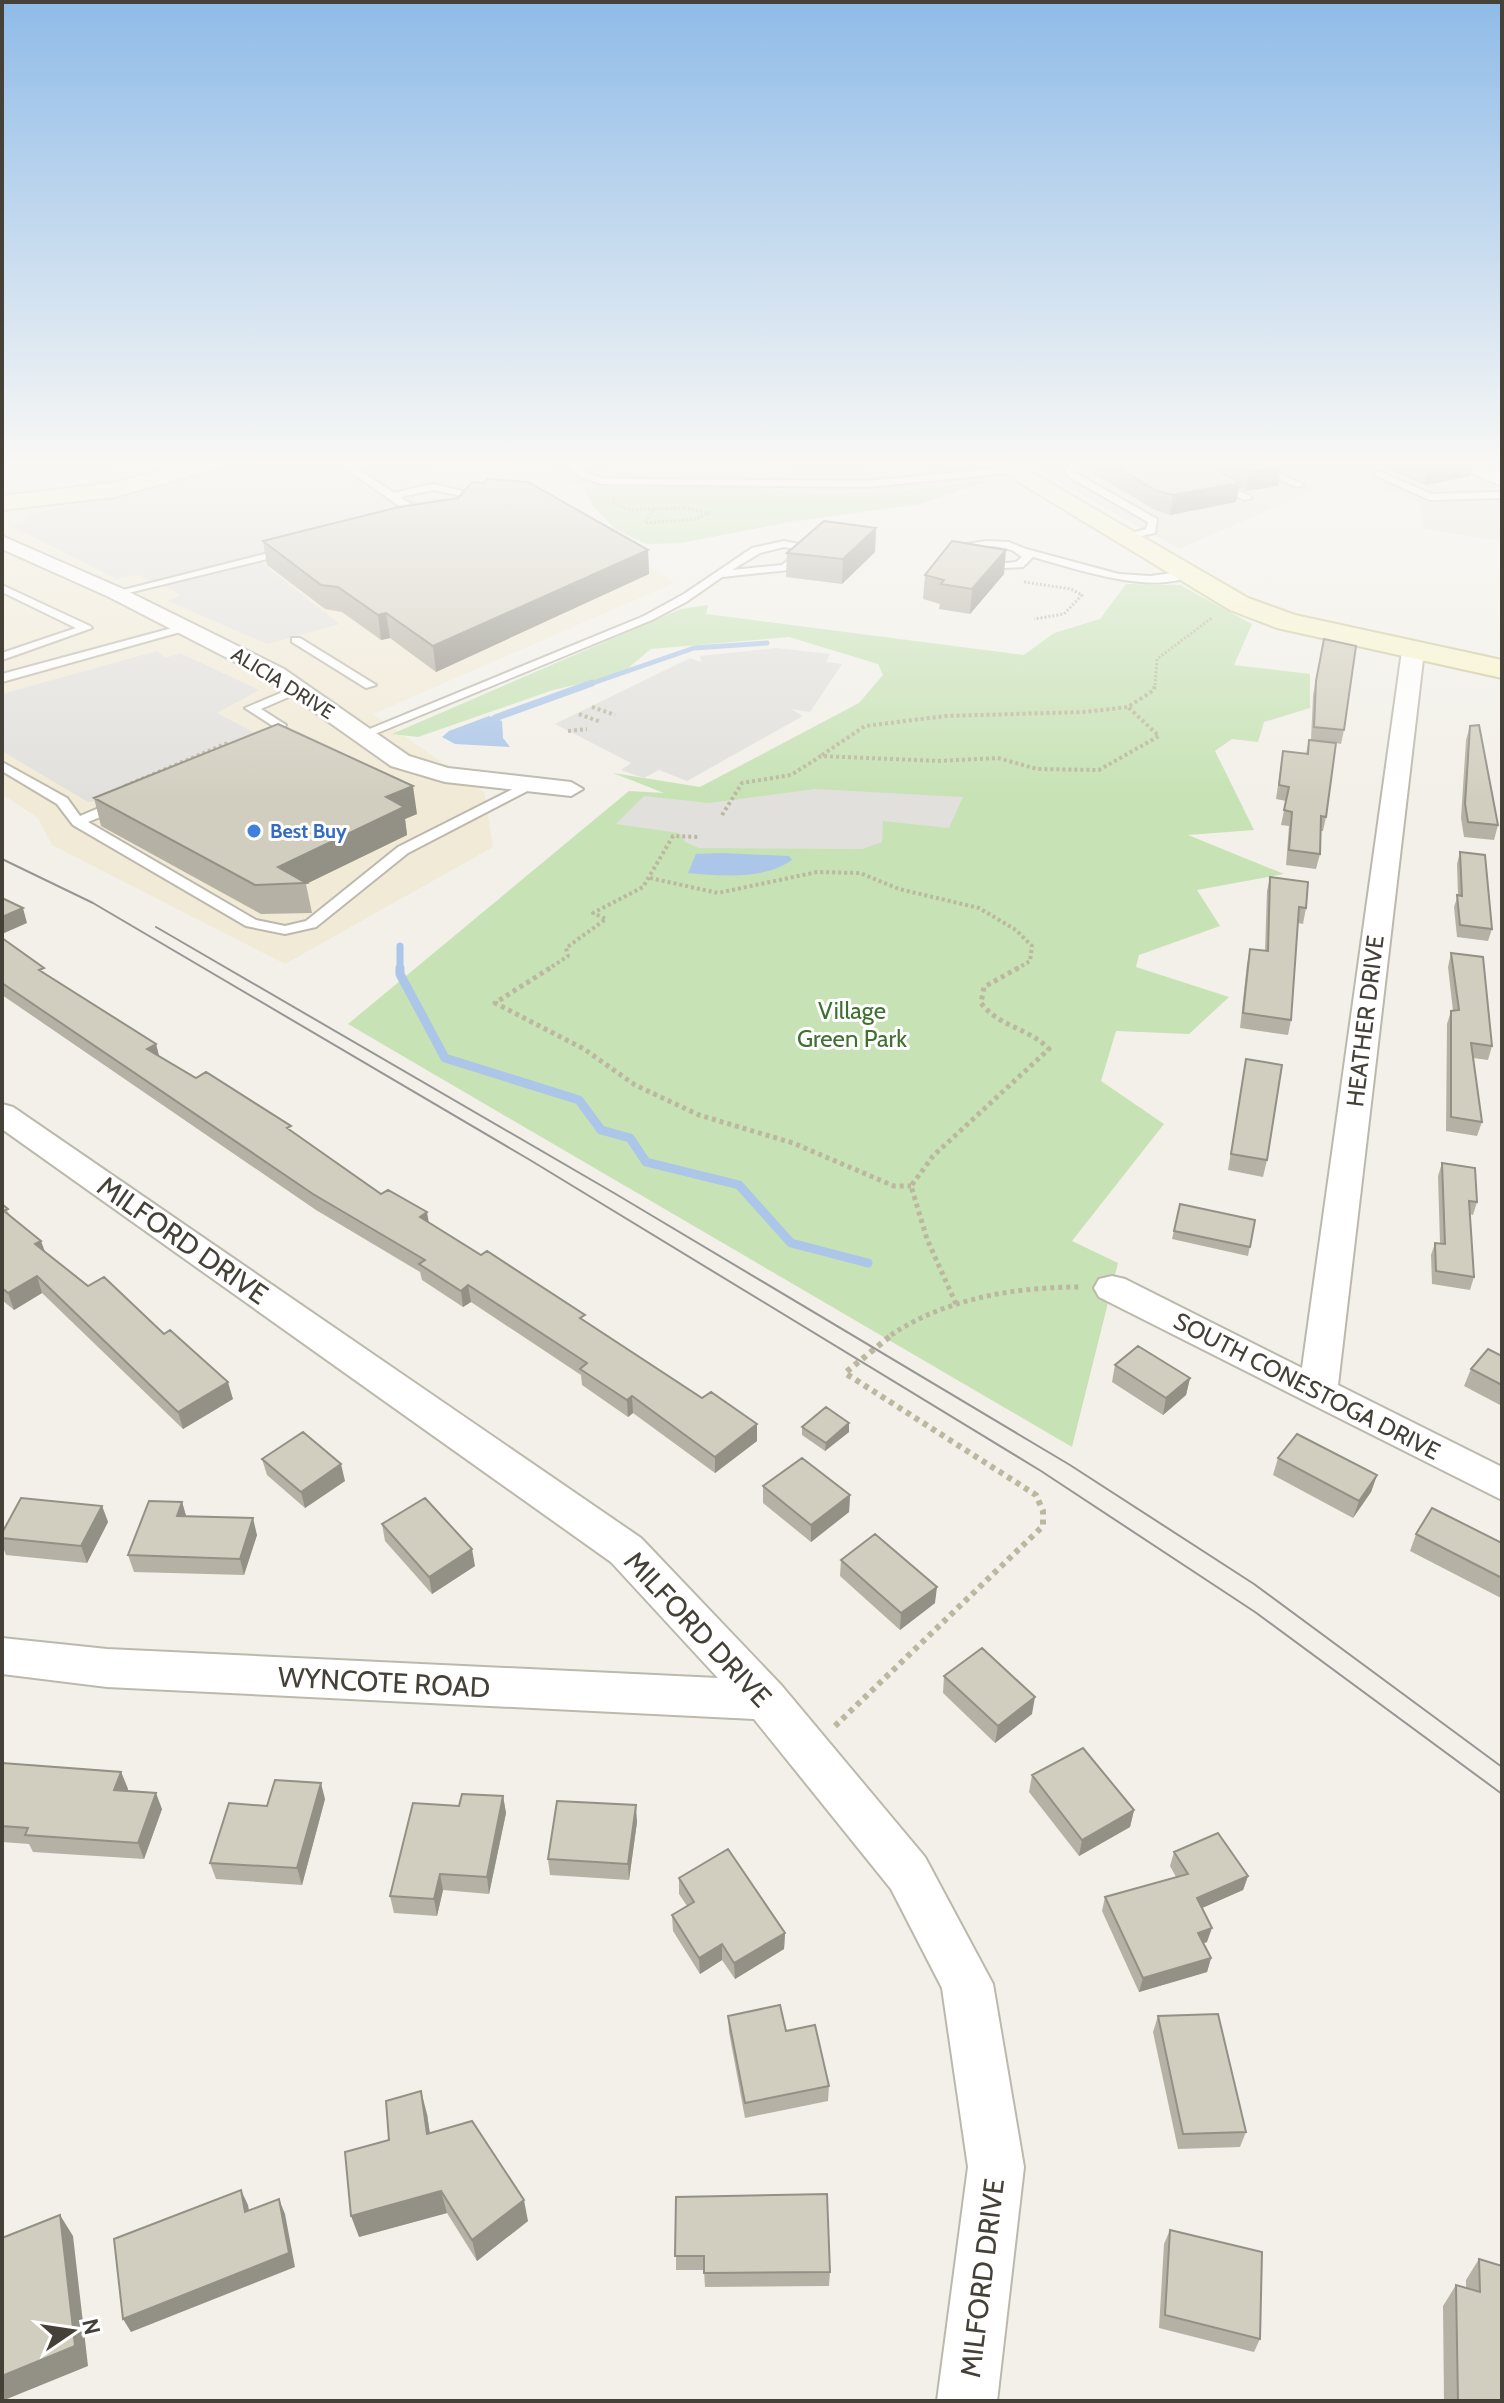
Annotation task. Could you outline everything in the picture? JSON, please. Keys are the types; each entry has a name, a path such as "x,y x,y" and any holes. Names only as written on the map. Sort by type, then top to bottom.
{"street":[{"name":"ALICIA DRIVE","path":"72,573 187,627 301,689 392,757 426,770 571,789"},
{"path":"1188,574 1238,603 1287,622 1502,669"},
{"name":"HEATHER DRIVE","path":"1318,1391 1413,651"},
{"name":"MILFORD DRIVE","path":"2,1114 626,1550 766,1700 908,1873 967,1984 996,2167 967,2401"},
{"name":"SOUTH CONESTOGA DRIVE","path":"1112,1288 1502,1485"},
{"name":"WYNCOTE ROAD","path":"2,1656 107,1668 766,1700"}],"lane":[{"path":"116,593 197,573"},
{"path":"361,735 648,618 720,574 729,573"},
{"path":"1104,573 1150,579 1188,574"},
{"path":"2,588 86,628 2,657"},
{"path":"2,678 187,627"},
{"path":"296,640 370,685"},
{"path":"261,745 275,739 280,725 251,708 301,689"},
{"path":"2,766 62,801 78,822 251,923 285,930 311,924 403,850 534,784"},
{"path":"78,822 134,799"}],"path":[{"path":"1004,573 1017,580 1071,589 1082,595 1064,614 1034,619"},
{"path":"722,815 742,783 791,775 865,726 946,716 1084,712 1128,707 1154,690 1157,659 1222,610 1238,603"},
{"path":"592,707 615,715"},
{"path":"821,756 938,761 998,758 1037,769 1099,770 1159,736 1128,707"},
{"path":"579,714 601,722"},
{"path":"568,731 587,729"},
{"path":"116,789 230,742"},
{"path":"699,837 673,836 643,887 593,913 606,919 566,948 568,956 495,1003 584,1049 635,1085 699,1115 793,1143 894,1186 911,1186"},
{"path":"650,878 718,893 817,872 860,873 899,889 979,908 1016,930 1032,946 1030,961 984,987 981,1003 987,1015 1000,1024 1044,1042 1049,1049 933,1156 911,1186"},
{"path":"911,1186 927,1239 956,1304"},
{"path":"808,1751 1043,1526 1043,1511 1036,1495 845,1373 905,1326 956,1304 1064,1286 1112,1288"}],"shaded area":[{"path":"2,573 660,573 674,583 373,714 484,792 493,847 285,964 52,845 38,818 2,794"},
{"path":"105,573 274,573 340,624 267,644 168,601 181,595 173,590 136,575 117,579"},
{"path":"777,648 830,654 826,662 842,664 810,712 791,709 803,716 687,781 659,770 644,778 621,770 631,763 555,724 690,658 701,662 700,656"},
{"path":"157,651 165,658 180,653 259,690 217,713 257,734 108,800 88,802 2,751 2,694"},
{"path":"815,789 963,797 949,828 883,821 882,842 862,849 699,848 685,842 679,833 616,824 644,796 709,803"}],"green space":[{"name":"Village Green Park","path":"1126,584 1180,585 1252,624 1234,665 1310,674 1310,708 1264,722 1258,742 1232,739 1215,751 1254,830 1188,835 1284,874 1197,890 1220,926 1139,955 1136,967 1229,997 1189,1034 1116,1031 1101,1081 1164,1124 1072,1241 1118,1263 1072,1447 348,1024 629,791 664,793 613,773 700,787 859,703 883,675 878,664 789,637 651,649 621,674 553,690 418,737 392,734 681,609 708,605 706,614 1024,655 1054,633 1100,619"}],"water":[{"path":"489,716 502,721 503,738 510,747 455,744 442,737 449,731"},
{"path":"696,854 789,856 792,860 755,874 688,873"}],"building":[{"path":"305,573 596,573 433,646 386,613 378,615 338,587 321,585"},
{"path":"986,573 972,589 941,584 944,580 925,575"},
{"path":"1324,639 1356,646 1344,730 1314,727 1316,681"},
{"name":"Best Buy","path":"278,724 413,786 386,797 404,807 278,867 306,883 255,885 94,798"},
{"path":"1479,725 1498,825 1468,822 1465,804 1470,726"},
{"path":"1309,740 1336,743 1326,817 1321,816 1320,854 1289,850 1292,812 1284,810 1289,787 1279,785 1283,751 1308,754"},
{"path":"1460,852 1485,855 1492,929 1460,925 1457,895 1462,896"},
{"path":"1270,877 1308,882 1306,908 1299,907 1291,1020 1243,1013 1250,949 1268,951"},
{"path":"2,898 23,908 2,917"},
{"path":"2,938 44,968 39,970 156,1044 147,1049 196,1078 206,1072 291,1126 287,1128 381,1194 388,1190 427,1212 420,1217 481,1255 487,1251 585,1315 580,1318 702,1398 711,1392 757,1424 715,1457 632,1396 627,1400 580,1369 587,1363 468,1285 461,1291 419,1264 425,1260 313,1194 2,983"},
{"path":"1451,953 1483,957 1492,1046 1471,1043 1482,1122 1451,1117 1451,1011 1459,1010"},
{"path":"1246,1059 1282,1065 1267,1160 1231,1154"},
{"path":"1442,1163 1475,1168 1477,1202 1469,1201 1474,1277 1436,1271 1435,1243 1445,1244"},
{"path":"2,1204 8,1209 4,1211 41,1241 35,1244 88,1286 104,1277 164,1334 170,1330 228,1382 178,1412 37,1276 8,1293 2,1288"},
{"path":"1180,1204 1255,1220 1250,1247 1174,1231"},
{"path":"1138,1346 1190,1378 1166,1398 1115,1365"},
{"path":"1488,1349 1502,1356 1502,1385 1471,1369"},
{"path":"826,1407 849,1423 826,1443 802,1427"},
{"path":"303,1432 341,1464 301,1492 262,1459"},
{"path":"1297,1434 1377,1475 1359,1501 1278,1458"},
{"path":"802,1458 850,1495 811,1525 763,1486"},
{"path":"21,1498 102,1506 81,1546 2,1538"},
{"path":"425,1498 472,1549 429,1577 382,1524"},
{"path":"149,1501 182,1502 177,1516 253,1518 240,1559 128,1555"},
{"path":"1432,1508 1502,1543 1502,1578 1416,1534"},
{"path":"875,1534 937,1587 901,1613 841,1560"},
{"path":"982,1648 1035,1697 998,1726 944,1676"},
{"path":"1083,1748 1134,1810 1082,1840 1032,1775"},
{"path":"2,1763 121,1772 114,1790 156,1793 138,1843 25,1835 28,1828 2,1826"},
{"path":"275,1780 321,1783 297,1868 210,1863 229,1803 267,1806"},
{"path":"462,1794 503,1796 487,1877 440,1874 434,1899 390,1896 413,1803 459,1806"},
{"path":"557,1801 636,1805 628,1864 548,1859"},
{"path":"1218,1833 1248,1876 1197,1898 1212,1928 1198,1933 1211,1958 1143,1978 1105,1897 1188,1874 1174,1852"},
{"path":"728,1849 785,1933 734,1963 722,1944 699,1958 672,1915 694,1902 679,1878"},
{"path":"780,2005 786,2031 815,2025 829,2086 745,2103 728,2016"},
{"path":"1218,2014 1246,2132 1183,2134 1158,2016"},
{"path":"421,2091 427,2134 472,2121 524,2200 472,2240 441,2191 351,2216 345,2152 389,2140 386,2101"},
{"path":"241,2190 245,2212 279,2199 289,2253 123,2319 114,2239"},
{"path":"827,2194 830,2272 704,2273 704,2256 675,2256 676,2197"},
{"path":"60,2215 75,2346 2,2376 2,2238"},
{"path":"1170,2230 1262,2252 1260,2339 1165,2315"},
{"path":"1479,2259 1502,2266 1502,2401 1458,2401 1456,2285 1480,2292"}],"waterway":[{"path":"587,685 694,648 767,643"},
{"path":"495,718 592,683"},
{"path":"400,946 400,974 445,1058 579,1100 601,1130 630,1138 646,1162 739,1185 791,1243 868,1263"}],"tram line":[{"path":"2,859 93,903 530,1160 1041,1471 1255,1612 1502,1794"},
{"path":"156,927 614,1193 1070,1465 1254,1584 1502,1767"}],"place":[{"name":"Best Buy","path":"254,831"}]}
